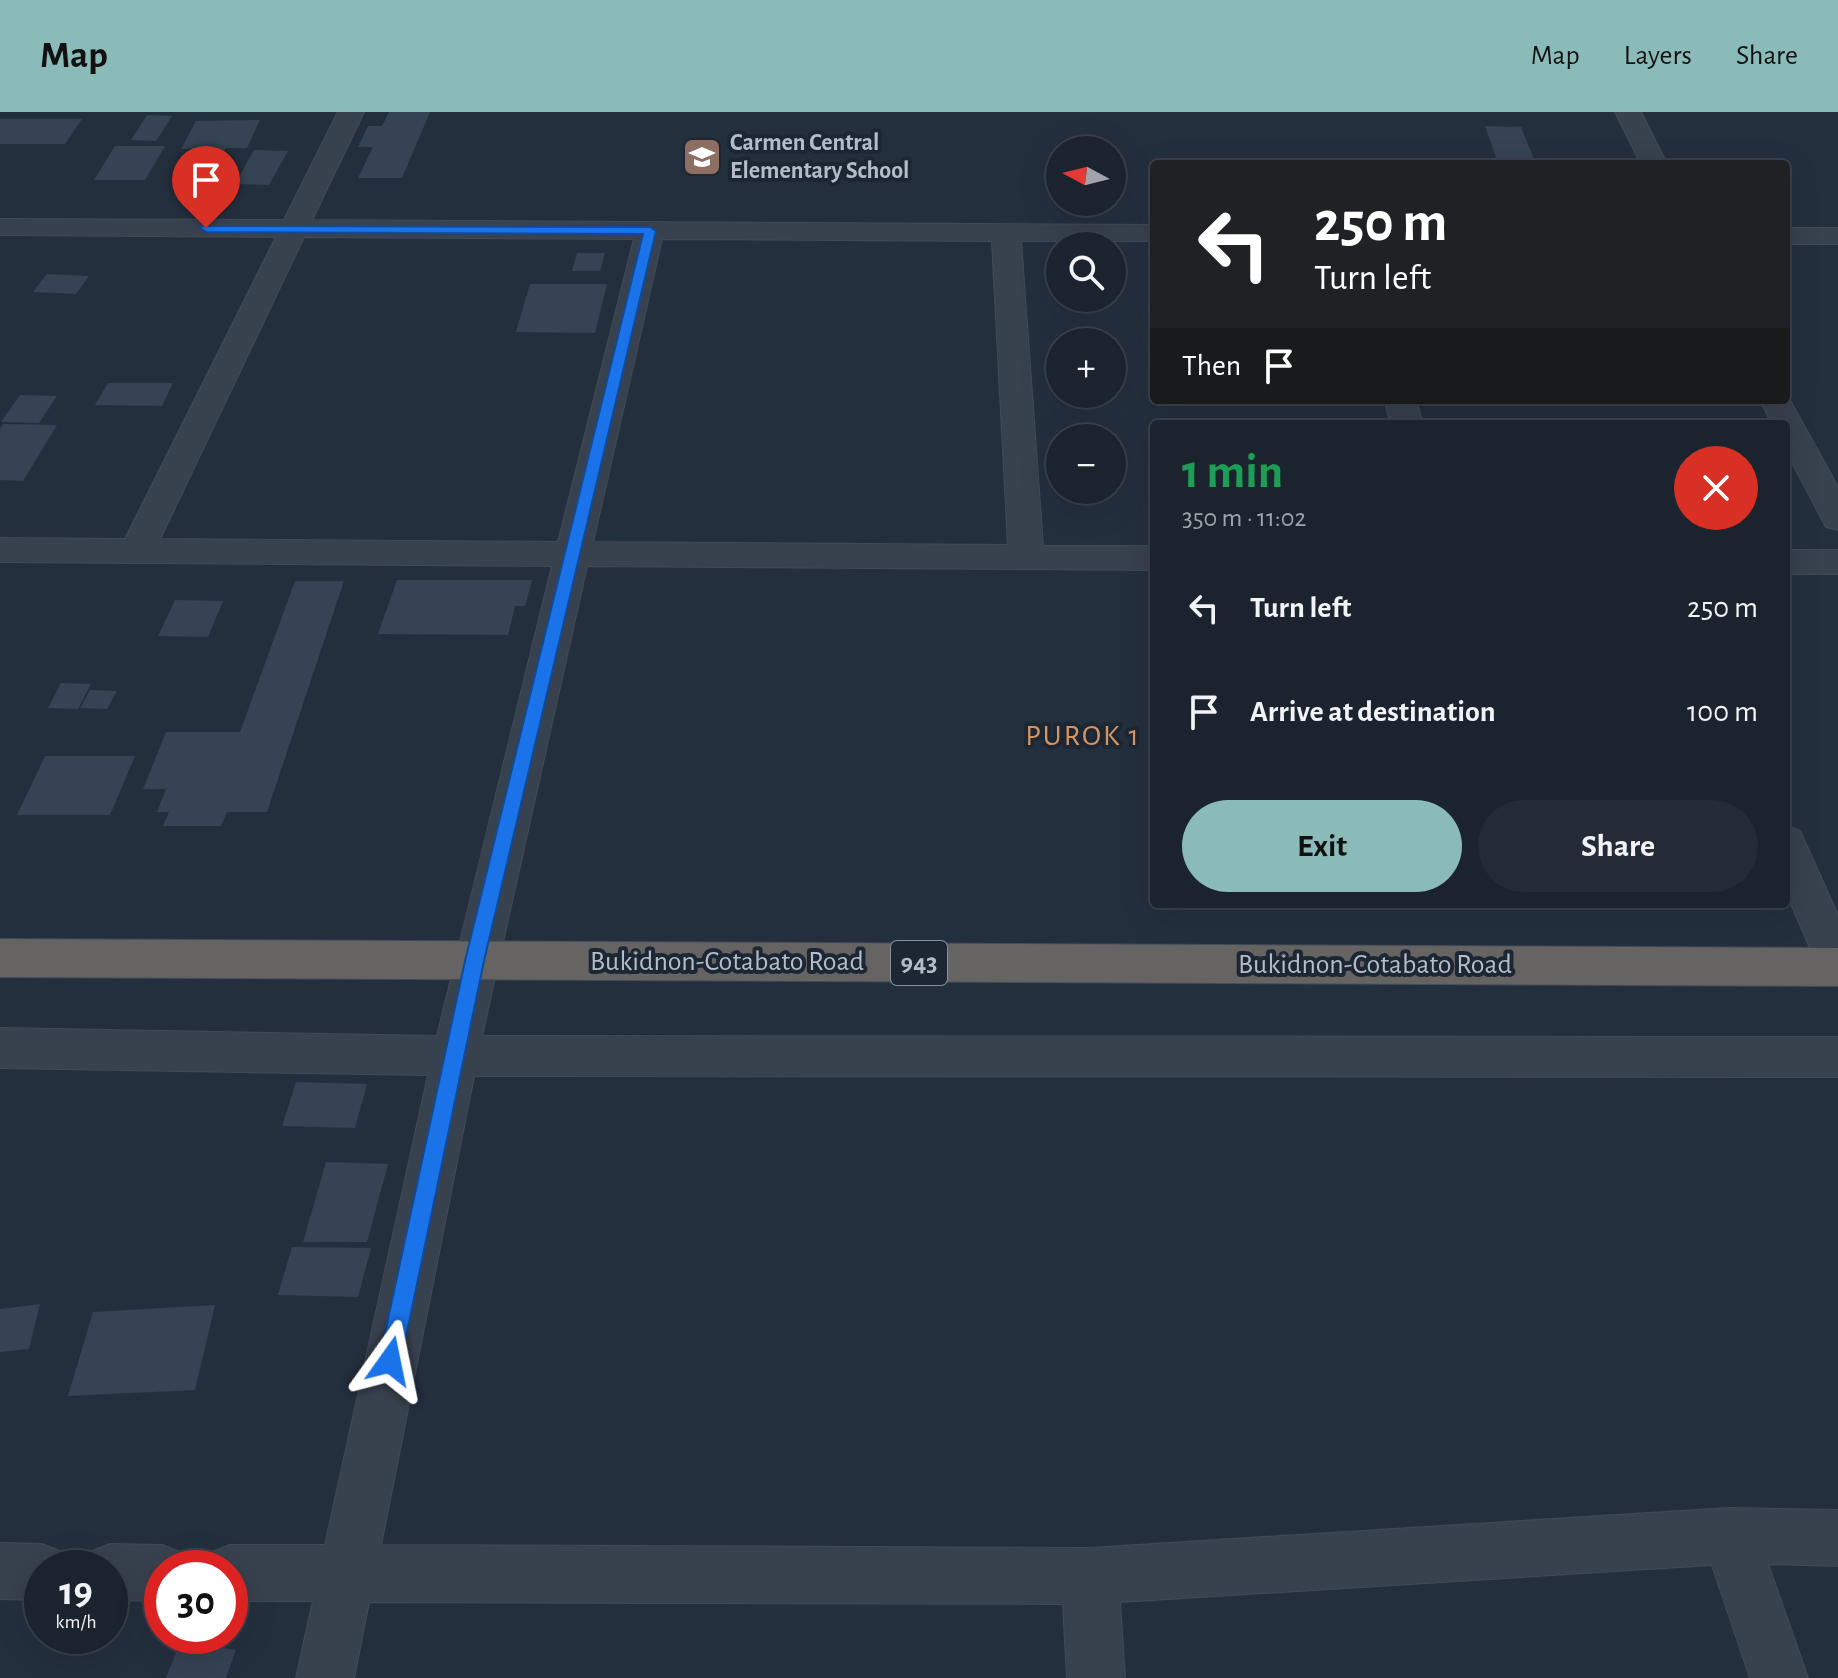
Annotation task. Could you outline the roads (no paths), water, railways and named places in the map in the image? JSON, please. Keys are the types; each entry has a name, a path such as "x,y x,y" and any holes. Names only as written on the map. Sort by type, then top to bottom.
{"highway":[{"name":"Bukidnon-Cotabato Road","path":"0,958 1838,966"}],"street":[{"path":"137,551 351,112"},
{"path":"1628,112 1652,160"},
{"path":"0,227 1150,233"},
{"path":"325,1678 475,961 650,231"},
{"path":"1006,232 1026,557"},
{"path":"1790,236 1838,236"},
{"path":"1790,427 1838,519"},
{"path":"0,550 1150,558"},
{"path":"1790,562 1838,562"},
{"path":"1790,852 1838,966"},
{"path":"0,1048 455,1056 1838,1057"},
{"path":"248,1573 1090,1576 1730,1536 1838,1538"},
{"path":"1730,1536 1779,1678"},
{"path":"0,1571 24,1572"},
{"path":"1090,1576 1096,1678"}],"place":[{"name":"Carmen Central Elementary School","path":"702,157"}],"district":[{"name":"PUROK 1","path":"1083,736"}]}
